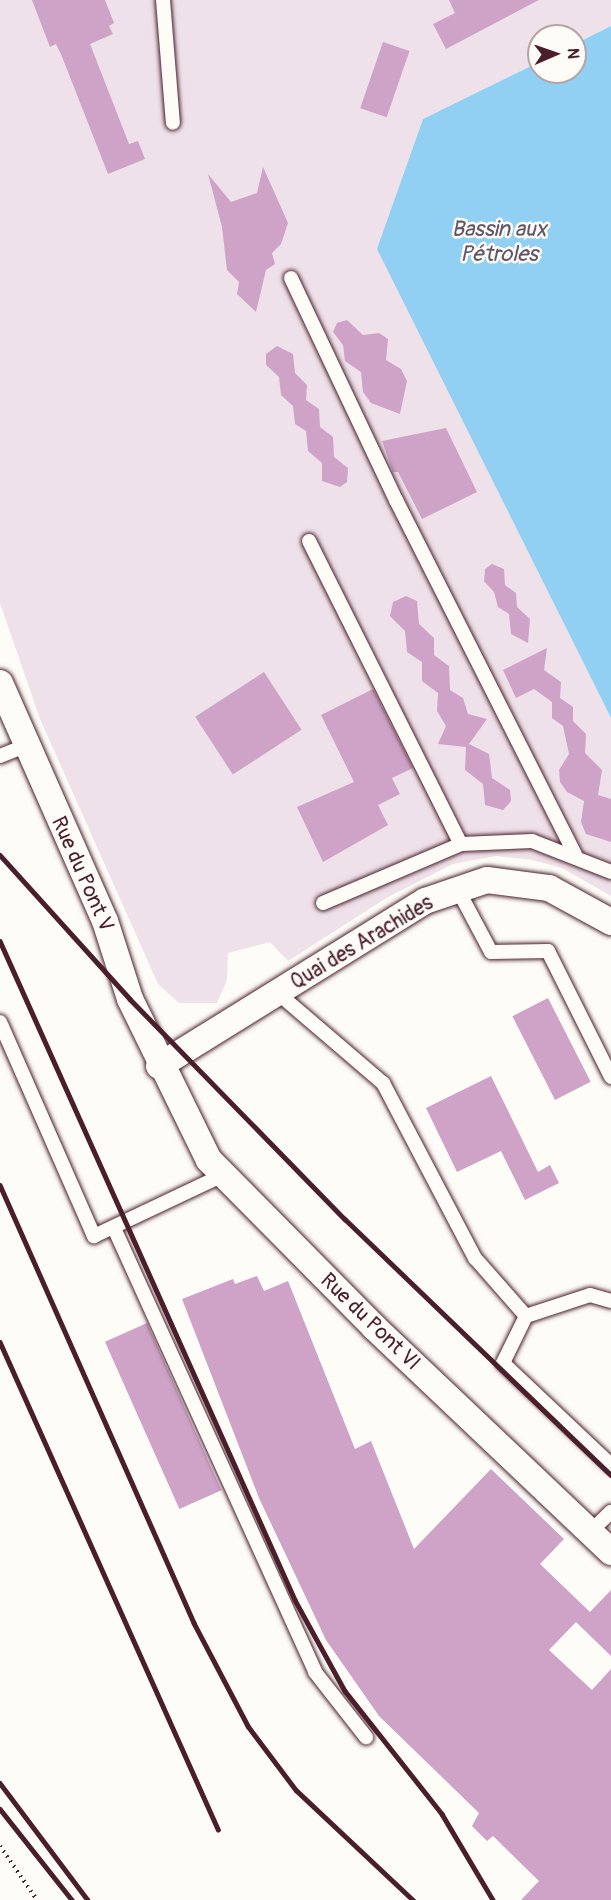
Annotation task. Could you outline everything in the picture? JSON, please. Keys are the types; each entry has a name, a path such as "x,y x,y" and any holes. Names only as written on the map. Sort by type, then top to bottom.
{"street":[{"name":"Rue du Pont V","path":"0,683 25,746 105,921 130,999 159,1066"},
{"name":"Quai des Arachides","path":"159,1066 279,994 425,901 487,880 549,888 611,922"},
{"name":"Rue du Pont VI","path":"159,1066 209,1160 611,1552"}],"lane":[{"path":"163,0 173,123"},
{"path":"291,278 396,500 575,854"},
{"path":"309,541 461,844"},
{"path":"0,756 25,746"},
{"path":"323,903 461,844 532,841 575,854 611,872"},
{"path":"458,890 491,952 548,951 611,1077"},
{"path":"279,994 383,1083 475,1258 526,1316"},
{"path":"0,1022 94,1236 223,1175"},
{"path":"114,1228 315,1672 366,1737"},
{"path":"611,1301 590,1295 526,1316 503,1363 611,1465"},
{"path":"590,1532 611,1512"}],"path":[{"path":"0,1846 38,1900"}],"shaded area":[{"path":"0,0 611,0 611,26 587,38 587,24 527,24 527,68 423,119 378,249 611,718 611,896 562,868 532,860 496,856 453,864 388,897 288,961 270,942 228,953 227,980 217,1003 179,1003 158,984 40,719 0,603"}],"water":[{"name":"Bassin aux Pétroles","path":"611,26 611,718 377,249 423,119 527,68 527,84 587,84 587,38"}],"building":[{"path":"32,0 105,0 114,23 109,26 113,34 90,44 129,144 138,141 145,159 108,174 61,54 56,44 50,47"},
{"path":"449,0 539,0 446,49 433,24 455,13"},
{"path":"383,42 409,51 387,117 360,108"},
{"path":"263,167 288,223 281,244 272,253 275,264 266,270 256,312 237,294 239,282 227,270 222,227 208,174 231,202 257,193"},
{"path":"347,320 363,335 379,333 388,339 386,360 401,369 407,381 400,414 371,403 363,392 361,372 345,361 343,345 333,332 337,323"},
{"path":"277,346 293,354 295,373 307,385 306,400 319,409 320,427 333,437 334,457 348,468 347,482 340,487 322,481 322,463 308,451 306,431 295,424 293,406 281,395 279,377 266,365 266,354"},
{"path":"446,428 477,492 422,519 398,472 393,472 382,441"},
{"path":"492,564 504,569 505,585 516,593 517,607 530,619 528,643 511,634 509,614 498,607 494,592 484,581 485,569"},
{"path":"406,596 417,601 419,624 434,638 434,655 449,666 450,690 463,698 468,714 487,719 469,744 489,754 492,778 510,790 511,801 503,810 485,805 483,784 465,770 466,747 438,744 446,726 437,711 438,693 422,681 422,662 407,652 405,631 390,616 393,602"},
{"path":"547,648 544,670 561,682 560,698 573,707 573,721 586,734 585,753 602,770 598,795 611,799 611,842 586,834 581,822 584,801 567,792 560,782 559,770 569,754 563,726 552,718 552,702 534,689 516,698 503,670"},
{"path":"264,672 302,730 233,775 195,717"},
{"path":"373,689 413,768 392,778 400,794 378,805 388,825 323,862 297,807 354,782 321,715"},
{"path":"548,998 591,1082 555,1100 512,1016"},
{"path":"491,1076 538,1172 550,1165 559,1183 525,1200 501,1151 457,1172 426,1108"},
{"path":"257,1276 264,1291 288,1281 355,1449 371,1441 414,1549 491,1469 564,1539 540,1564 590,1612 611,1590 611,1656 576,1622 549,1650 592,1690 611,1669 611,1900 521,1900 539,1881 493,1836 487,1841 472,1826 479,1813 379,1716 326,1640 259,1498 182,1299 233,1279 235,1284"},
{"path":"147,1323 221,1490 179,1509 105,1342"}],"railway":[{"path":"0,855 130,999 345,1219 611,1475"},
{"path":"0,941 295,1600 345,1691 442,1814 493,1900"},
{"path":"0,1185 194,1623 248,1726 296,1790 413,1900"},
{"path":"0,1342 218,1829"},
{"path":"0,1783 88,1900"},
{"path":"0,1809 72,1900"}]}
